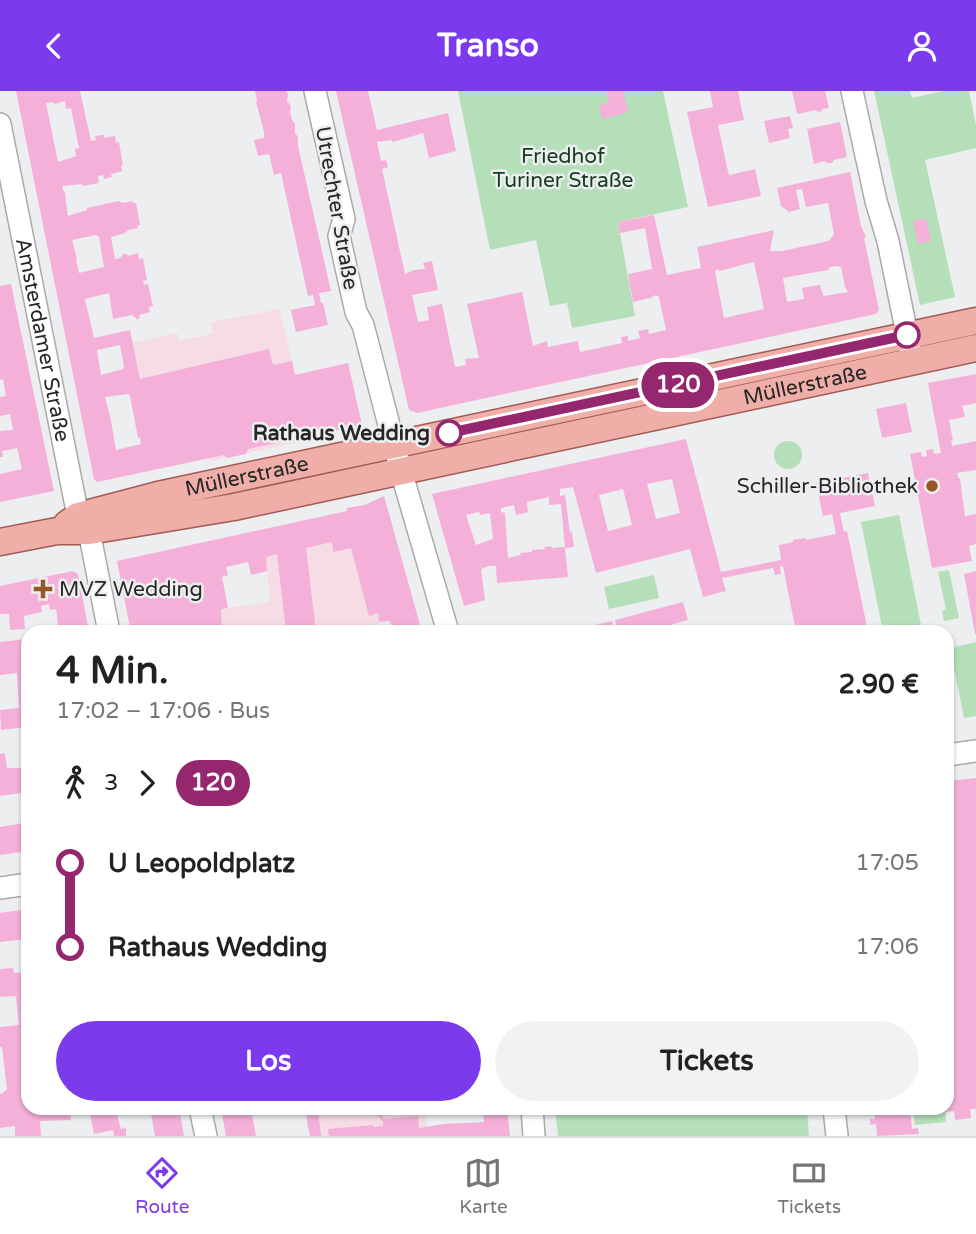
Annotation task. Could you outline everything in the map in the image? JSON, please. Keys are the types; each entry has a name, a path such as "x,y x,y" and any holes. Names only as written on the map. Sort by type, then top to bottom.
{"main road":[{"name":"Müllerstraße","path":"0,542 74,526 234,507 449,461 909,348 976,321"},
{"name":"Müllerstraße","path":"74,526 158,495 443,435 909,348 976,348"},
{"path":"443,435 449,461"},
{"path":"347,455 353,481"}],"street":[{"name":"Utrechter Straße","path":"315,91 344,219 339,236 356,312 363,325 401,471 446,625"},
{"path":"852,91 876,201 888,241 909,348"},
{"name":"Amsterdamer Straße","path":"0,124 74,526 107,625"},
{"path":"0,888 21,885"},
{"path":"201,1115 205,1136"},
{"path":"532,1115 534,1136"},
{"path":"835,1115 837,1136"}],"shaded area":[{"path":"280,309 295,375 348,363 362,425 212,461 209,458 158,469 133,343 177,333 179,340 213,334 211,322"},
{"path":"384,496 413,603 378,613 379,625 130,625 117,561 214,540 228,608 270,602 263,530 347,512 347,508 365,505"},
{"path":"319,1115 426,1115 427,1136 321,1136"}],"green space":[{"name":"Friedhof Turiner Straße","path":"458,91 663,91 688,207 618,222 635,316 572,328 567,303 550,306 536,240 490,250"},
{"path":"874,91 910,91 912,98 943,91 969,91 976,125 976,148 925,160 955,297 920,305"},
{"path":"788,441 798,445 802,455 798,465 788,469 778,465 774,455 778,445"},
{"path":"899,515 921,625 882,625 861,522"},
{"path":"949,570 959,618 944,621 942,611 946,609 938,572"},
{"path":"654,575 659,598 609,609 604,587"},
{"path":"976,642 976,716 964,718 954,668 954,647"},
{"path":"556,1115 808,1115 809,1136 558,1136"},
{"path":"914,1115 946,1115 946,1122 915,1125"}],"building":[{"path":"16,91 80,91 91,141 96,140 95,136 104,135 104,138 115,136 116,143 119,142 122,171 104,179 103,175 98,176 99,183 62,186 68,216 87,208 119,201 136,203 140,225 138,228 111,237 115,259 124,253 129,256 138,253 139,259 143,258 147,280 143,281 144,285 148,284 153,306 149,307 150,312 139,315 140,318 137,319 132,315 113,319 109,293 85,299 94,338 130,330 140,379 269,349 273,365 292,361 295,375 348,363 362,425 248,449 246,454 227,458 224,455 97,482 94,479","holes":["65,101 66,109 71,108 79,148 75,149 76,156 58,162 46,103","96,235 99,237 104,267 79,273 72,240","120,345 123,369 101,375 97,350","130,396 141,444 116,450 105,397"]},
{"path":"255,91 286,91 288,94 287,101 291,106 290,112 298,137 331,291 319,293 328,325 296,332 291,310 315,305 313,295 308,296 281,173 274,175 269,154 258,156 254,140 264,138 264,132"},
{"path":"336,91 368,91 377,130 448,113 456,151 429,158 423,133 393,142 377,142 381,161 386,160 388,167 382,169 405,274 425,269 423,263 432,261 438,290 412,295 418,322 429,320 427,307 442,304 455,367 466,365 465,359 479,358 467,304 522,292 533,346 547,341 548,347 578,341 580,352 622,343 621,337 628,336 628,341 640,338 638,331 648,329 649,334 666,330 659,297 656,295 633,302 628,274 652,269 645,228 620,233 618,222 654,215 667,275 701,268 697,247 774,230 770,251 829,241 834,234 828,203 806,207 802,189 796,190 800,209 789,212 781,206 777,188 850,172 861,226 866,237 864,238 879,310 876,314 417,413 409,410","holes":["754,262 764,309 724,318 715,271","841,267 848,292 824,296 820,285 812,286 802,288 804,299 787,302 783,278"]},
{"path":"623,91 628,112 602,119 599,105 609,103 606,92"},
{"path":"710,91 738,91 744,120 718,125 727,167 729,175 755,169 761,196 708,207 687,112 713,107"},
{"path":"792,91 825,91 829,108 797,114"},
{"path":"790,116 793,128 788,129 790,138 769,143 764,121"},
{"path":"840,122 847,157 832,163 825,161 814,164 807,129"},
{"path":"926,218 931,241 918,244 913,221"},
{"path":"11,284 54,491 0,502 0,474 22,469 17,448 2,451 3,457 0,457 0,431 13,430 10,414 0,416 0,397 6,396 3,379 0,380 0,286"},
{"path":"976,374 976,403 962,406 965,417 949,420 952,446 976,441 976,470 957,473 965,516 976,514 976,544 969,546 972,561 932,568 910,454 921,452 922,457 927,456 926,450 933,449 934,454 941,453 928,383"},
{"path":"906,403 912,432 882,438 876,409"},
{"path":"686,439 721,572 781,560 779,545 793,540 836,534 832,514 823,516 816,483 868,473 875,506 840,513 844,532 847,531 867,625 795,625 783,566 780,567 781,574 775,575 773,568 722,578 726,591 703,597 690,549 596,573 573,487 560,489 560,496 565,495 574,547 565,548 568,577 497,583 496,566 489,566 481,569 485,600 464,606 432,494","holes":["672,479 680,513 656,519 647,484","623,489 632,525 608,531 599,495","549,497 549,505 561,504 565,547 544,547 545,549 532,550 508,558 505,513 501,512 501,508 514,505 516,515 528,512 527,502","479,512 480,515 490,513 493,539 476,545 466,515"]},
{"path":"384,496 420,625 391,625 389,621 379,622 378,613 369,616 351,548 333,552 332,542 306,548 315,625 285,625 277,554 266,557 267,571 251,575 248,562 226,567 228,575 222,577 228,608 221,609 222,625 130,625 117,561 365,505"},
{"path":"73,571 78,574 88,625 58,625 56,609 50,610 49,604 41,606 42,612 24,616 25,625 21,625 21,629 10,630 9,614 0,614 0,586"},
{"path":"976,571 976,634 975,634 964,574"},
{"path":"683,602 688,620 670,625 616,625 615,620"},
{"path":"612,621 613,625 595,625"},
{"path":"21,640 21,728 1,730 0,710 19,708 17,673 0,675 0,642"},
{"path":"5,753 7,768 21,768 21,793 0,796 0,754"},
{"path":"976,778 976,1109 970,1109 971,1118 955,1120 954,1111 954,780"},
{"path":"21,823 21,852 0,855 0,827"},
{"path":"21,910 21,940 0,942 0,913"},
{"path":"13,968 14,973 21,972 21,1115 71,1115 71,1120 40,1121 41,1136 15,1136 15,1126 0,1128 0,1094 7,1089 0,1047 0,1027 19,1025 16,996 0,997 0,969"},
{"path":"90,1115 117,1115 121,1129 126,1128 126,1136 114,1136 113,1130 94,1134"},
{"path":"151,1115 180,1115 184,1136 155,1136"},
{"path":"222,1115 252,1115 256,1136 226,1136"},
{"path":"307,1115 319,1115 321,1136 310,1136"},
{"path":"378,1115 384,1119 418,1116 419,1128 484,1122 483,1115 508,1115 510,1136 329,1136 328,1129 383,1126"},
{"path":"875,1115 911,1115 912,1129 918,1128 919,1134 877,1136 876,1124 870,1125 870,1119 875,1119"}],"bus line":[{"name":"120","path":"449,433 907,335"}],"place":[{"name":"Rathaus Wedding","path":"449,433"},
{"name":"Schiller-Bibliothek","path":"932,486"},
{"name":"MVZ Wedding","path":"43,589"}]}
